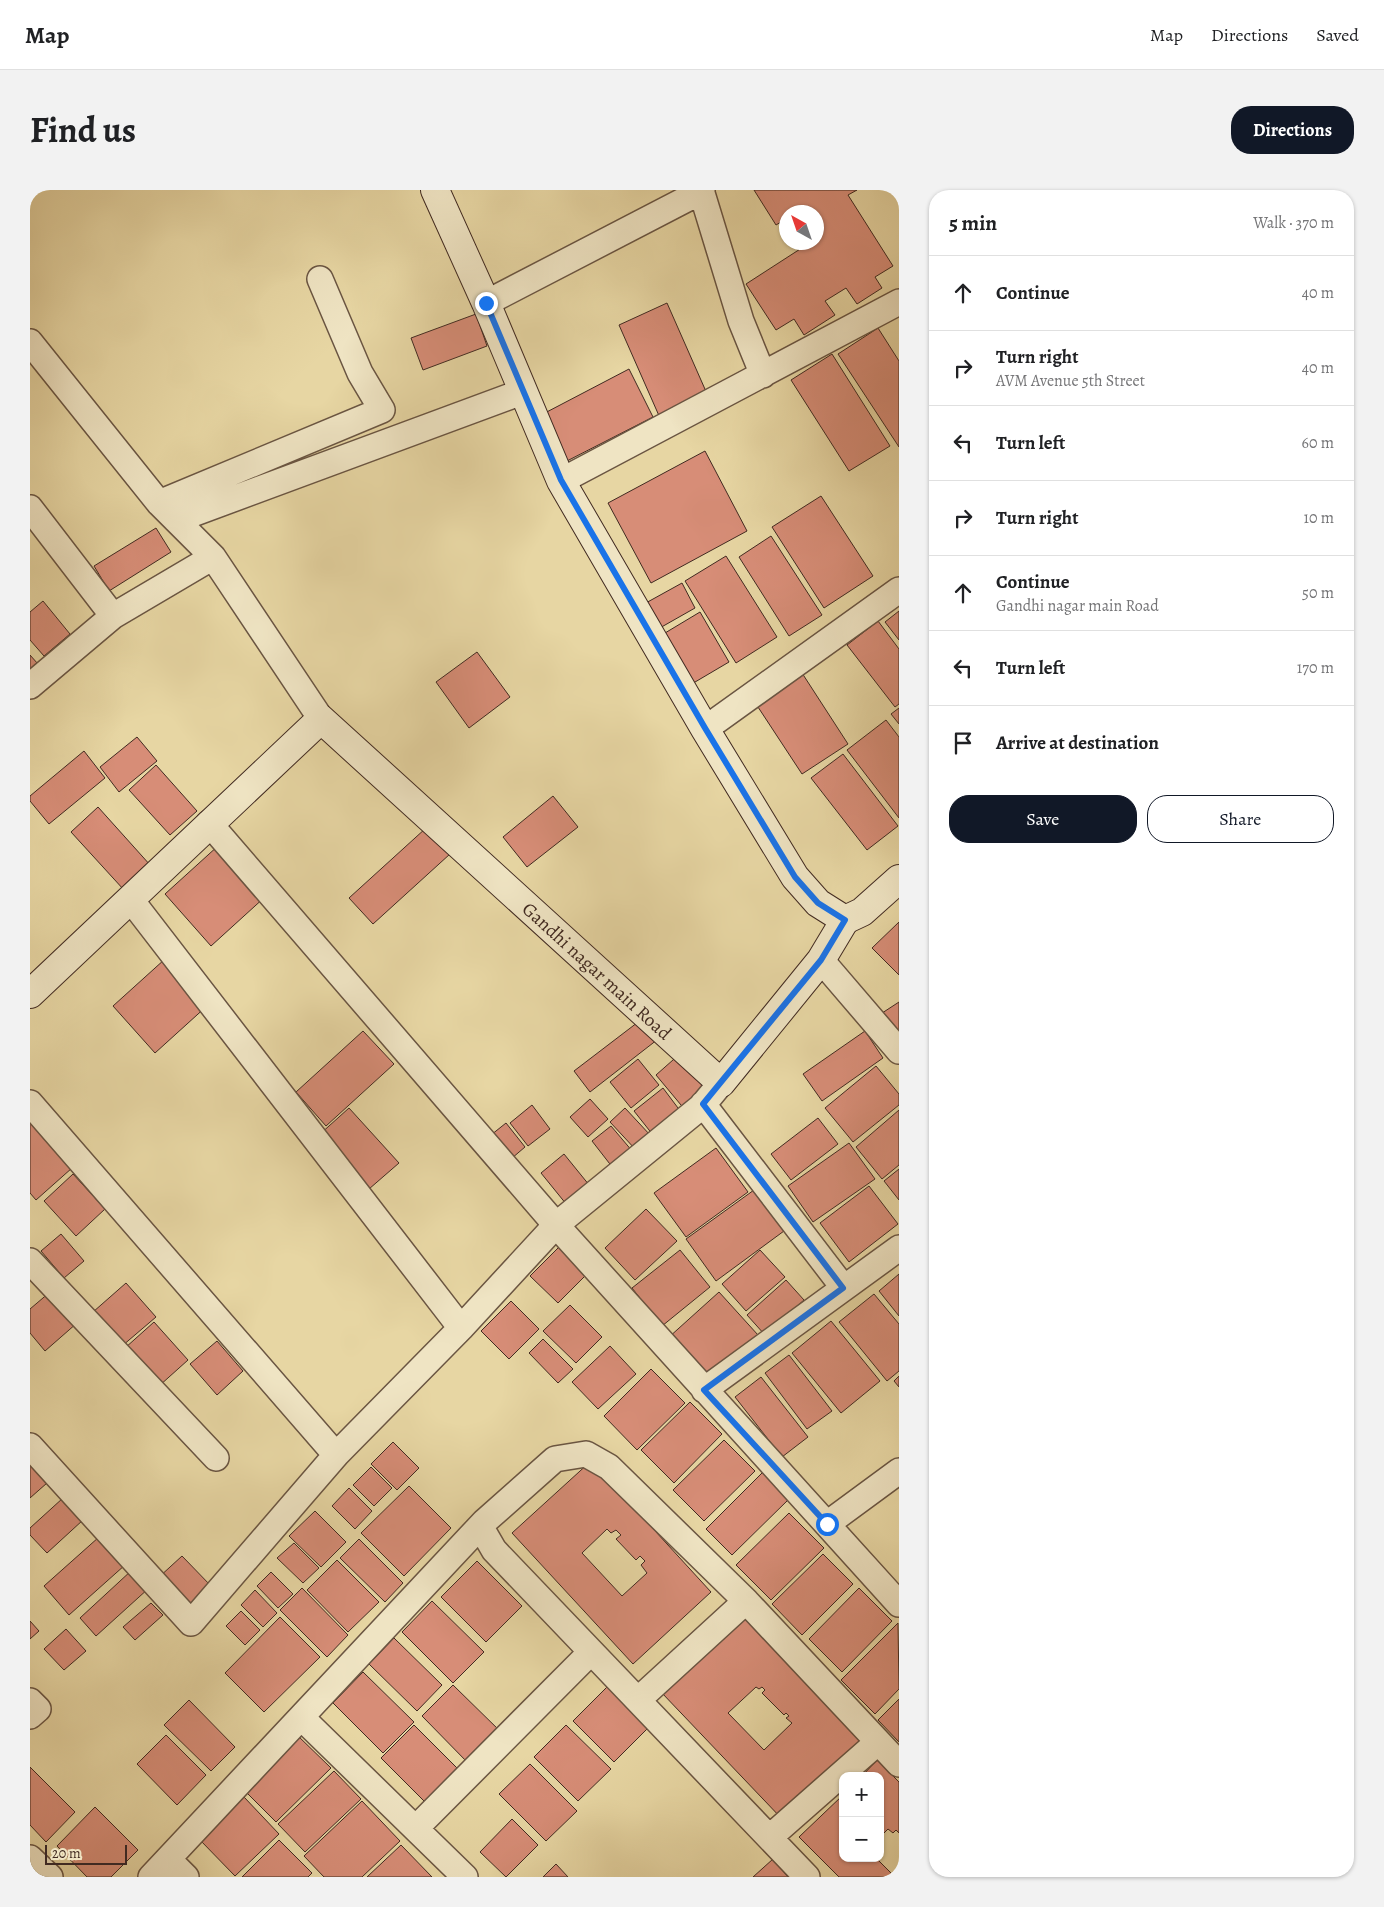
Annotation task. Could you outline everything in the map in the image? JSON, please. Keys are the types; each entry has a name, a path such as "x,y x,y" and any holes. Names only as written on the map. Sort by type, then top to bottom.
{"street":[{"path":"435,190 486,303 522,392 561,480 705,728 795,877 818,903 845,920"},
{"path":"486,303 701,191 741,321 764,375"},
{"path":"167,512 382,410 360,373 320,279"},
{"path":"561,480 764,375 899,302"},
{"path":"30,342 167,512 213,557 321,719 30,994"},
{"path":"167,512 522,392"},
{"path":"30,508 113,616"},
{"path":"30,686 113,616 213,557"},
{"path":"705,728 899,590"},
{"name":"Gandhi nagar main Road","path":"321,719 721,1083"},
{"path":"209,823 556,1225 899,1604"},
{"path":"30,1446 191,1623 336,1455 461,1328 556,1225 703,1104 821,960 845,920 862,912 899,879"},
{"path":"131,900 461,1328"},
{"path":"821,960 899,1051"},
{"path":"30,1104 336,1455"},
{"path":"703,1104 843,1288"},
{"path":"704,1390 899,1248"},
{"path":"30,1261 216,1458"},
{"path":"151,1877 484,1522 555,1459 586,1454 598,1458 609,1467 746,1601 899,1764"},
{"path":"827,1524 899,1472"},
{"path":"484,1522 483,1531 494,1550 591,1652 639,1699 807,1877"},
{"path":"639,1699 746,1601"},
{"path":"416,1828 591,1652"},
{"path":"30,1701 38,1708 30,1716"},
{"path":"302,1718 465,1877"},
{"path":"770,1838 878,1742"},
{"path":"30,1858 50,1877"},
{"path":"168,1859 186,1877"}],"building":[{"path":"754,190 857,190 848,195 893,266 875,277 882,288 857,304 846,288 825,301 835,315 804,335 794,319 776,330 746,284 799,250 824,250 824,205 779,205 779,223 776,225"},
{"path":"667,303 708,396 660,418 619,325"},
{"path":"476,314 487,346 423,370 411,338"},
{"path":"878,328 899,361 899,447 838,354"},
{"path":"832,354 890,446 849,471 791,380"},
{"path":"629,369 653,417 565,462 541,415"},
{"path":"705,451 747,531 651,583 608,503"},
{"path":"821,496 873,576 824,608 772,527"},
{"path":"156,528 171,552 109,591 94,566"},
{"path":"771,536 822,615 789,636 739,557"},
{"path":"726,556 777,637 736,663 685,581"},
{"path":"682,583 695,608 658,629 644,604"},
{"path":"43,601 70,634 44,656 30,640 30,612"},
{"path":"899,611 899,640 885,622"},
{"path":"700,612 729,662 690,685 660,636"},
{"path":"878,621 899,649 899,704 895,707 847,645"},
{"path":"477,652 510,697 469,728 436,682"},
{"path":"30,655 38,664 30,671"},
{"path":"802,673 848,744 802,774 756,704"},
{"path":"899,708 899,724 891,714"},
{"path":"886,720 899,737 899,818 847,750"},
{"path":"137,737 157,761 119,792 100,767"},
{"path":"84,751 105,778 49,824 30,801 30,796"},
{"path":"843,754 898,826 867,850 811,778"},
{"path":"156,765 197,811 170,835 129,790"},
{"path":"553,796 578,827 527,867 503,837"},
{"path":"98,807 151,866 124,890 71,832"},
{"path":"426,828 450,854 373,924 349,898"},
{"path":"219,845 266,896 211,946 165,894"},
{"path":"899,922 899,975 872,948"},
{"path":"165,959 208,1005 155,1053 113,1006"},
{"path":"899,1002 899,1048 876,1017"},
{"path":"646,1016 662,1036 590,1092 574,1071"},
{"path":"363,1031 394,1064 326,1126 296,1092"},
{"path":"865,1031 883,1058 822,1101 803,1074"},
{"path":"682,1052 713,1088 686,1111 656,1075"},
{"path":"638,1059 659,1085 631,1108 610,1082"},
{"path":"876,1066 899,1094 899,1105 853,1142 825,1108"},
{"path":"663,1088 681,1112 653,1135 634,1111"},
{"path":"590,1099 608,1119 588,1137 570,1117"},
{"path":"532,1105 550,1129 528,1146 510,1123"},
{"path":"349,1108 399,1163 369,1189 319,1135"},
{"path":"625,1108 651,1136 636,1150 610,1122"},
{"path":"899,1110 899,1165 882,1179 856,1147"},
{"path":"818,1118 838,1144 791,1180 771,1154"},
{"path":"30,1121 72,1168 36,1200 30,1193"},
{"path":"506,1123 525,1147 505,1164 486,1139"},
{"path":"611,1126 633,1152 613,1168 592,1141"},
{"path":"849,1143 875,1179 813,1222 788,1186"},
{"path":"716,1148 748,1192 686,1237 654,1193"},
{"path":"564,1154 594,1191 571,1210 541,1173"},
{"path":"899,1169 899,1200 884,1181"},
{"path":"73,1174 105,1209 76,1236 44,1201"},
{"path":"869,1186 898,1224 849,1262 820,1223"},
{"path":"754,1190 784,1231 716,1281 686,1239"},
{"path":"646,1209 677,1241 635,1280 605,1248"},
{"path":"61,1234 84,1261 64,1278 41,1251"},
{"path":"564,1242 592,1269 558,1303 530,1276"},
{"path":"680,1250 710,1287 662,1326 632,1288"},
{"path":"760,1250 785,1277 746,1311 722,1284"},
{"path":"899,1274 899,1316 879,1291"},
{"path":"786,1280 804,1300 765,1335 747,1315"},
{"path":"126,1283 156,1317 122,1346 93,1312"},
{"path":"50,1292 77,1323 45,1351 30,1333 30,1309"},
{"path":"719,1292 758,1335 707,1381 668,1338"},
{"path":"874,1294 899,1324 899,1371 887,1381 839,1322"},
{"path":"511,1301 539,1329 509,1359 481,1331"},
{"path":"570,1305 602,1337 576,1363 543,1331"},
{"path":"831,1321 880,1381 841,1413 792,1353"},
{"path":"154,1322 188,1360 159,1386 125,1348"},
{"path":"543,1339 573,1369 558,1383 529,1353"},
{"path":"217,1341 243,1371 217,1395 190,1364"},
{"path":"610,1346 636,1374 598,1409 572,1382"},
{"path":"789,1355 832,1411 807,1429 765,1373"},
{"path":"651,1369 685,1403 637,1450 604,1416"},
{"path":"899,1376 899,1387 894,1381"},
{"path":"761,1377 808,1437 782,1457 735,1397"},
{"path":"690,1402 722,1434 674,1483 641,1450"},
{"path":"724,1440 755,1471 704,1521 673,1490"},
{"path":"393,1442 419,1468 397,1490 371,1464"},
{"path":"591,1461 711,1592 633,1664 512,1533","holes":["607,1529 611,1533 616,1530 621,1535 616,1539 636,1560 640,1556 645,1561 641,1565 647,1573 622,1596 582,1553"]},
{"path":"30,1465 47,1483 30,1498"},
{"path":"371,1467 392,1488 374,1506 353,1485"},
{"path":"763,1472 789,1499 732,1555 706,1529"},
{"path":"409,1486 451,1528 404,1576 361,1533"},
{"path":"349,1488 372,1511 355,1529 332,1506"},
{"path":"63,1498 83,1520 47,1553 30,1535 30,1528"},
{"path":"315,1511 346,1542 321,1567 289,1536"},
{"path":"789,1513 824,1548 771,1600 736,1565"},
{"path":"99,1537 125,1565 69,1615 44,1586"},
{"path":"359,1539 403,1583 385,1602 340,1558"},
{"path":"294,1543 319,1568 303,1583 277,1558"},
{"path":"823,1554 853,1584 802,1635 772,1604"},
{"path":"182,1556 212,1587 188,1610 158,1578"},
{"path":"337,1560 379,1602 348,1632 307,1590"},
{"path":"477,1561 522,1606 486,1642 441,1597"},
{"path":"132,1570 149,1588 96,1636 80,1618"},
{"path":"271,1572 293,1594 278,1608 257,1586"},
{"path":"302,1588 348,1635 327,1657 280,1610"},
{"path":"859,1588 892,1621 842,1672 809,1639"},
{"path":"255,1590 277,1613 263,1627 241,1605"},
{"path":"432,1601 484,1652 453,1683 402,1632"},
{"path":"151,1603 163,1615 135,1640 123,1627"},
{"path":"241,1611 260,1630 245,1645 226,1626"},
{"path":"744,1614 865,1741 783,1820 661,1692","holes":["756,1687 759,1689 762,1687 765,1690 762,1693 784,1715 786,1713 789,1716 786,1718 792,1723 764,1750 728,1713"]},
{"path":"280,1617 320,1657 264,1712 225,1673"},
{"path":"30,1621 39,1631 30,1639"},
{"path":"898,1623 899,1689 875,1714 841,1680"},
{"path":"66,1629 86,1651 64,1670 44,1649"},
{"path":"394,1638 442,1685 417,1711 369,1664"},
{"path":"363,1672 414,1722 383,1753 333,1703"},
{"path":"453,1685 502,1733 470,1765 422,1716"},
{"path":"608,1686 649,1727 614,1762 573,1721"},
{"path":"899,1699 899,1742 878,1720"},
{"path":"189,1700 235,1747 211,1771 164,1725"},
{"path":"414,1725 462,1773 429,1806 381,1758"},
{"path":"566,1725 611,1769 578,1801 534,1757"},
{"path":"295,1733 331,1768 276,1822 241,1787"},
{"path":"166,1735 206,1775 177,1805 137,1764"},
{"path":"877,1760 899,1782 899,1833 896,1830 893,1833 888,1829 884,1833 884,1772 866,1772"},
{"path":"530,1764 577,1811 546,1841 499,1794"},
{"path":"30,1767 75,1812 46,1842 30,1825"},
{"path":"334,1771 361,1799 305,1852 278,1824"},
{"path":"244,1797 279,1834 235,1876 200,1840"},
{"path":"839,1799 839,1862 880,1862 895,1877 839,1877 799,1837"},
{"path":"362,1801 400,1841 362,1877 324,1877 304,1856"},
{"path":"95,1807 138,1850 111,1877 87,1877 57,1846"},
{"path":"512,1819 538,1845 506,1877 480,1852"},
{"path":"279,1840 312,1873 308,1877 242,1877"},
{"path":"401,1845 432,1877 367,1877"},
{"path":"773,1859 788,1877 753,1877"},
{"path":"556,1864 568,1877 543,1877"}],"route":[{"path":"486,303 522,392 561,480 705,728 795,877 818,903 831,913 845,920 821,960 703,1104 843,1288 704,1390 827,1524"}]}
